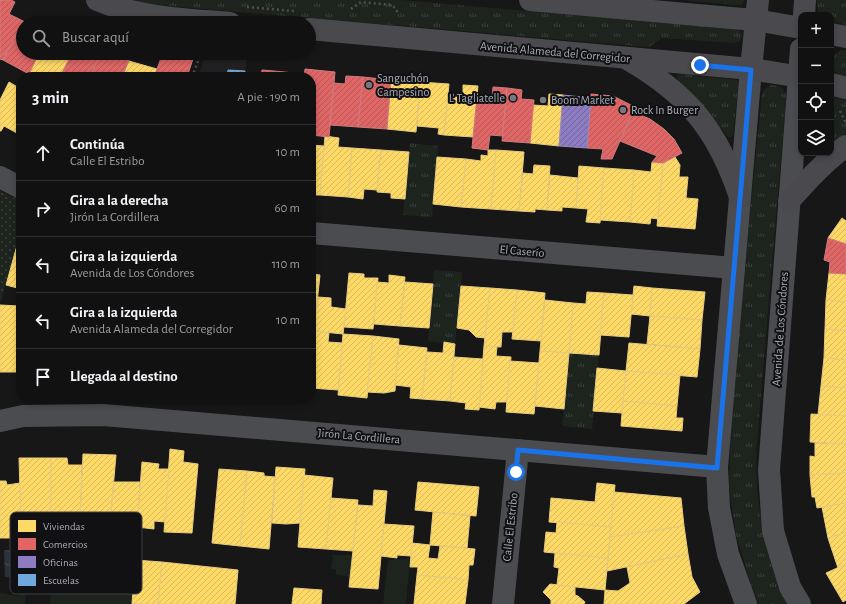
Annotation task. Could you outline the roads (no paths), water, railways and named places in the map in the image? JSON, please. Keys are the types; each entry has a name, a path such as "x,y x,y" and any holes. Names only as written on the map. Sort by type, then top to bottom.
{"main road":[{"path":"97,0 113,7 155,16"},
{"path":"530,0 634,9 757,10 798,27"},
{"path":"634,9 654,0"},
{"path":"804,12 806,0"},
{"path":"751,70 757,10"},
{"name":"Avenida Alameda del Corregidor","path":"316,30 751,70 798,77"},
{"path":"834,35 846,37"},
{"path":"627,58 650,72 690,106 720,148 732,172 740,197"},
{"path":"834,85 846,88"},
{"path":"789,201 809,178 846,146"}],"street":[{"path":"746,604 728,554 719,508 717,468 751,70"},
{"name":"Avenida de Los Cóndores","path":"799,84 769,470 773,531 790,587 800,604"},
{"path":"0,177 16,185"},
{"name":"El Caserío","path":"316,233 734,268"},
{"name":"Jirón La Cordillera","path":"0,421 23,416 103,415 717,468"},
{"name":"Calle El Estribo","path":"503,604 518,450"}],"water":[{"path":"4,550 10,550 10,577 5,577"}],"place":[{"name":"Sanguchón Campesino","path":"369,85"},
{"name":"L' Tagliatelle","path":"513,98"},
{"name":"Boom Market","path":"543,100"},
{"name":"Rock In Burger","path":"623,110"}]}
